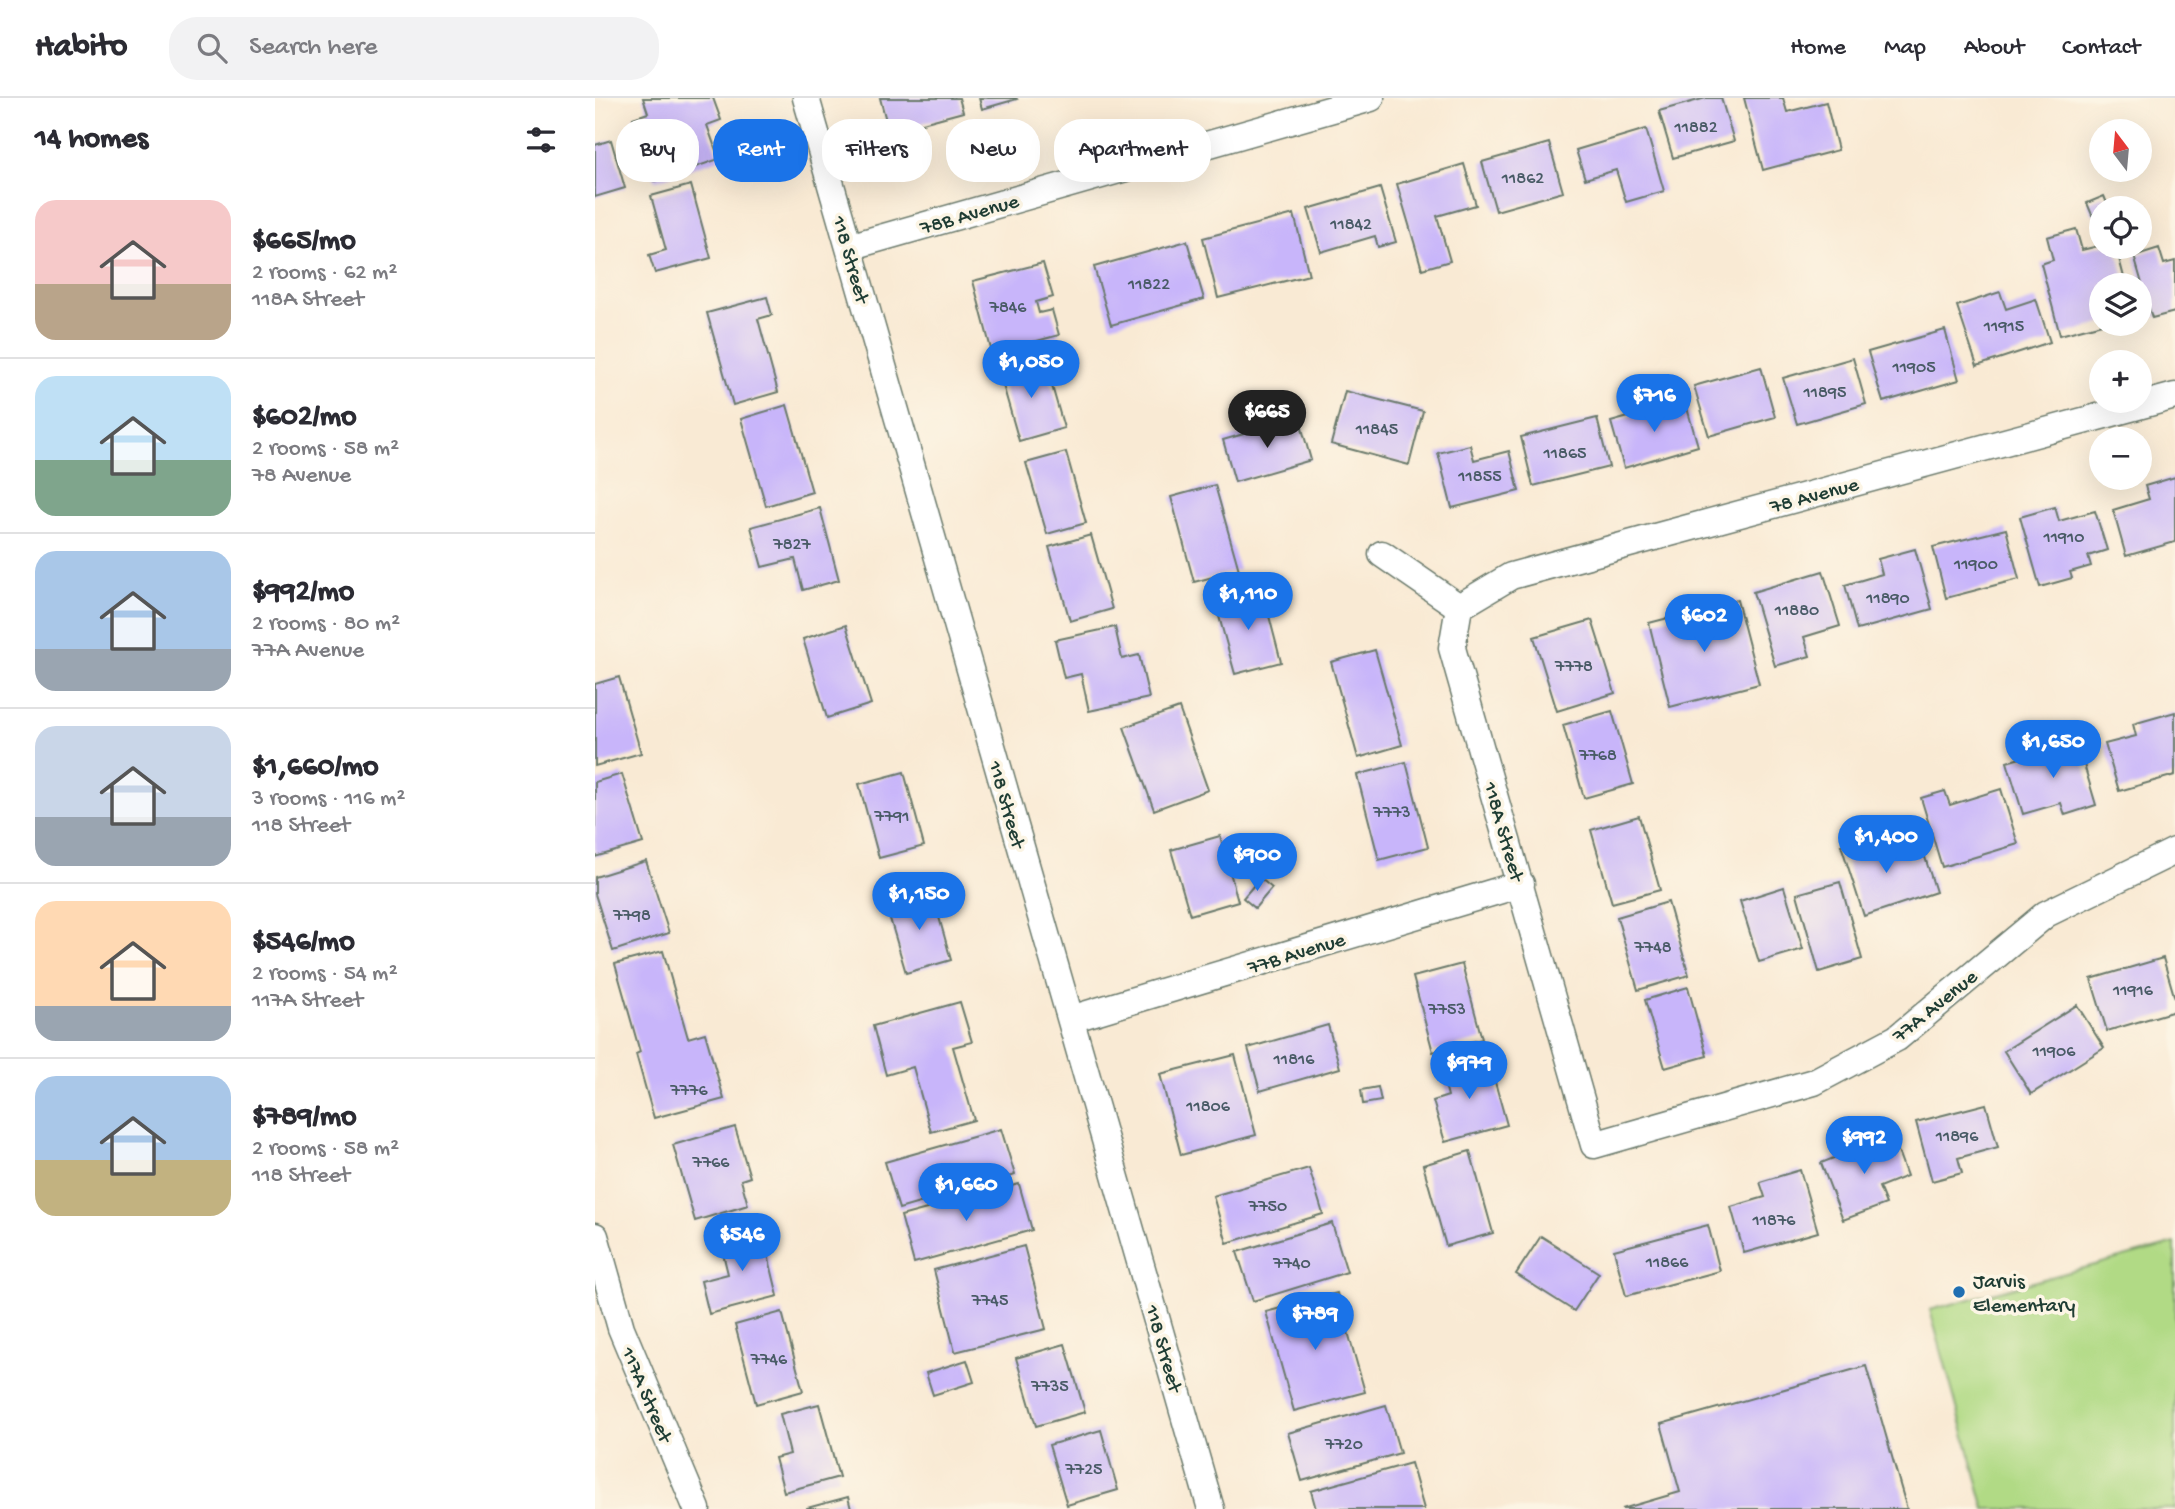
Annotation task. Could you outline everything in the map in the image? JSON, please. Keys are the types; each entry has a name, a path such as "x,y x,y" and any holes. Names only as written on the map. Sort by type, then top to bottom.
{"street":[{"name":"118 Street","path":"806,98 1211,1509"},
{"name":"78B Avenue","path":"849,247 1354,100"},
{"name":"78 Avenue","path":"1459,607 1511,576 2175,396"},
{"path":"1383,554 1459,607"},
{"name":"118A Street","path":"1459,607 1452,648 1594,1145"},
{"name":"77A Avenue","path":"1594,1145 1814,1082 1897,1038 2046,914 2175,851"},
{"name":"77B Avenue","path":"1071,1019 1521,884"},
{"name":"117A Street","path":"595,1236 621,1328 697,1509"}],"green space":[{"path":"2175,1243 2175,1509 1985,1509 1930,1310"}],"building":[{"path":"643,98 713,98 721,119 713,119 713,123 707,125 713,142 713,161 699,166 699,119 633,119 648,113"},
{"path":"880,98 959,98 963,112 932,120 886,119"},
{"path":"979,98 1016,98 1017,99 982,109"},
{"path":"1706,98 1721,98 1734,141 1673,158 1659,111"},
{"path":"1744,98 1783,98 1787,112 1826,102 1838,150 1763,170"},
{"path":"1646,129 1664,191 1626,202 1616,170 1585,179 1576,150"},
{"path":"611,140 616,157 616,182 623,182 625,188 595,197 595,145"},
{"path":"1549,143 1563,192 1496,211 1482,162"},
{"path":"1464,164 1476,205 1437,216 1450,261 1422,269 1397,184"},
{"path":"691,185 711,258 655,273 649,255 666,250 651,196"},
{"path":"1380,188 1396,242 1378,247 1375,236 1321,252 1308,209"},
{"path":"1294,214 1309,275 1218,298 1203,238"},
{"path":"2076,229 2082,250 2089,248 2089,259 2119,259 2123,273 2089,273 2089,327 2060,335 2041,264 2053,260 2047,237"},
{"path":"1187,241 1204,299 1111,325 1094,267"},
{"path":"2159,248 2164,264 2175,261 2175,312 2152,318 2152,273 2139,273 2135,259 2152,259 2152,250"},
{"path":"1043,263 1053,297 1036,302 1039,313 1052,310 1059,335 992,353 973,281"},
{"path":"2000,292 2006,309 2036,299 2050,342 1977,366 1957,306"},
{"path":"767,297 772,315 758,319 778,392 733,405 707,313"},
{"path":"1945,330 1959,380 1883,402 1868,352"},
{"path":"1044,358 1064,428 1019,441 999,371"},
{"path":"1853,358 1866,404 1797,424 1783,378"},
{"path":"1761,367 1775,417 1709,436 1694,386"},
{"path":"1345,391 1423,411 1409,465 1331,444"},
{"path":"1685,401 1698,446 1624,468 1611,422"},
{"path":"787,405 812,492 766,506 741,419"},
{"path":"1299,418 1311,460 1235,482 1223,440"},
{"path":"1597,418 1609,467 1533,486 1521,437"},
{"path":"1470,445 1474,460 1509,451 1519,491 1452,508 1438,453"},
{"path":"1066,452 1086,523 1047,534 1026,463"},
{"path":"2175,477 2175,542 2126,556 2113,510 2149,499 2146,490 2152,490 2152,484"},
{"path":"1215,485 1239,570 1194,582 1171,497"},
{"path":"2055,507 2059,521 2095,511 2107,550 2088,556 2091,566 2070,572 2072,578 2040,587 2020,517"},
{"path":"820,508 839,580 803,590 795,559 762,567 751,527"},
{"path":"2006,529 2019,579 1946,598 1933,547"},
{"path":"1091,535 1112,609 1070,621 1049,547"},
{"path":"1915,549 1932,609 1857,630 1845,585 1882,574 1878,559"},
{"path":"1823,571 1840,626 1804,637 1810,656 1775,666 1753,592"},
{"path":"1262,589 1281,662 1235,674 1215,602"},
{"path":"1737,600 1759,684 1670,707 1649,623"},
{"path":"1592,620 1615,693 1557,711 1534,637"},
{"path":"846,625 871,704 827,718 803,639"},
{"path":"1115,627 1122,659 1139,655 1149,698 1089,711 1081,674 1064,678 1055,640"},
{"path":"1375,650 1402,745 1358,758 1331,662"},
{"path":"619,677 641,753 595,766 595,684"},
{"path":"1179,708 1208,790 1154,810 1124,727"},
{"path":"1612,711 1633,784 1584,798 1563,725"},
{"path":"2175,712 2175,775 2119,791 2105,744 2136,736 2133,724"},
{"path":"2077,741 2096,805 2065,815 2061,803 2023,814 2007,762"},
{"path":"1406,762 1428,847 1379,860 1357,775"},
{"path":"904,772 924,846 879,858 859,784"},
{"path":"622,774 643,843 595,857 595,782"},
{"path":"2001,789 2018,844 1942,867 1921,798 1945,791 1950,805"},
{"path":"1639,816 1660,890 1612,903 1591,830"},
{"path":"1876,834 1881,850 1904,843 1909,859 1924,854 1936,892 1864,916 1841,845"},
{"path":"1220,836 1238,901 1190,915 1171,850"},
{"path":"646,861 669,933 613,951 595,894 595,877"},
{"path":"1260,878 1272,888 1255,908 1243,898"},
{"path":"1840,882 1862,959 1819,972 1797,894"},
{"path":"1784,887 1803,949 1759,962 1740,901"},
{"path":"932,892 951,960 906,973 886,905"},
{"path":"1668,902 1689,975 1638,990 1617,917"},
{"path":"663,951 688,1038 705,1033 724,1099 654,1118 636,1054 640,1052 615,964"},
{"path":"2163,958 2175,999 2175,1011 2107,1031 2091,979"},
{"path":"1462,964 1482,1039 1433,1052 1413,977"},
{"path":"1688,987 1707,1056 1665,1068 1645,1000"},
{"path":"960,1002 972,1042 953,1047 974,1120 931,1132 913,1067 886,1075 873,1026"},
{"path":"2077,1005 2104,1048 2031,1094 2004,1051"},
{"path":"1328,1025 1340,1068 1260,1091 1248,1048"},
{"path":"1235,1055 1256,1135 1181,1155 1160,1074"},
{"path":"1488,1057 1507,1125 1445,1142 1433,1101 1448,1096 1441,1070"},
{"path":"1378,1087 1381,1101 1363,1104 1361,1090"},
{"path":"1986,1104 1998,1147 1958,1158 1962,1173 1932,1181 1916,1122"},
{"path":"735,1127 750,1177 741,1180 748,1205 695,1221 673,1145"},
{"path":"1001,1129 1015,1175 899,1209 885,1162"},
{"path":"1892,1135 1907,1176 1879,1187 1886,1204 1843,1220 1821,1163"},
{"path":"1470,1151 1493,1233 1446,1246 1423,1165"},
{"path":"1309,1168 1323,1214 1227,1243 1213,1196"},
{"path":"1800,1170 1818,1232 1744,1253 1731,1207 1765,1197 1760,1182"},
{"path":"1019,1184 1032,1230 914,1263 901,1216"},
{"path":"1332,1223 1347,1272 1253,1301 1237,1252"},
{"path":"1708,1225 1720,1271 1626,1296 1614,1250"},
{"path":"761,1226 778,1296 709,1314 701,1281 728,1274 719,1237"},
{"path":"1541,1236 1599,1273 1574,1311 1516,1274"},
{"path":"1024,1246 1046,1329 955,1352 934,1270"},
{"path":"1337,1293 1365,1392 1294,1411 1266,1312"},
{"path":"782,1312 803,1391 756,1404 735,1325"},
{"path":"1065,1344 1085,1412 1036,1426 1016,1358"},
{"path":"967,1360 974,1382 933,1395 926,1373"},
{"path":"1866,1366 1907,1509 1622,1509 1680,1492 1661,1424"},
{"path":"819,1404 839,1477 784,1492 775,1458 790,1454 780,1414"},
{"path":"1386,1405 1400,1453 1302,1481 1288,1433"},
{"path":"1101,1430 1118,1490 1067,1505 1049,1445"},
{"path":"1411,1463 1424,1509 1316,1509 1311,1491"},
{"path":"848,1497 851,1509 807,1509 807,1508"}],"place":[{"name":"Jarvis Elementary","path":"1959,1292"}]}
